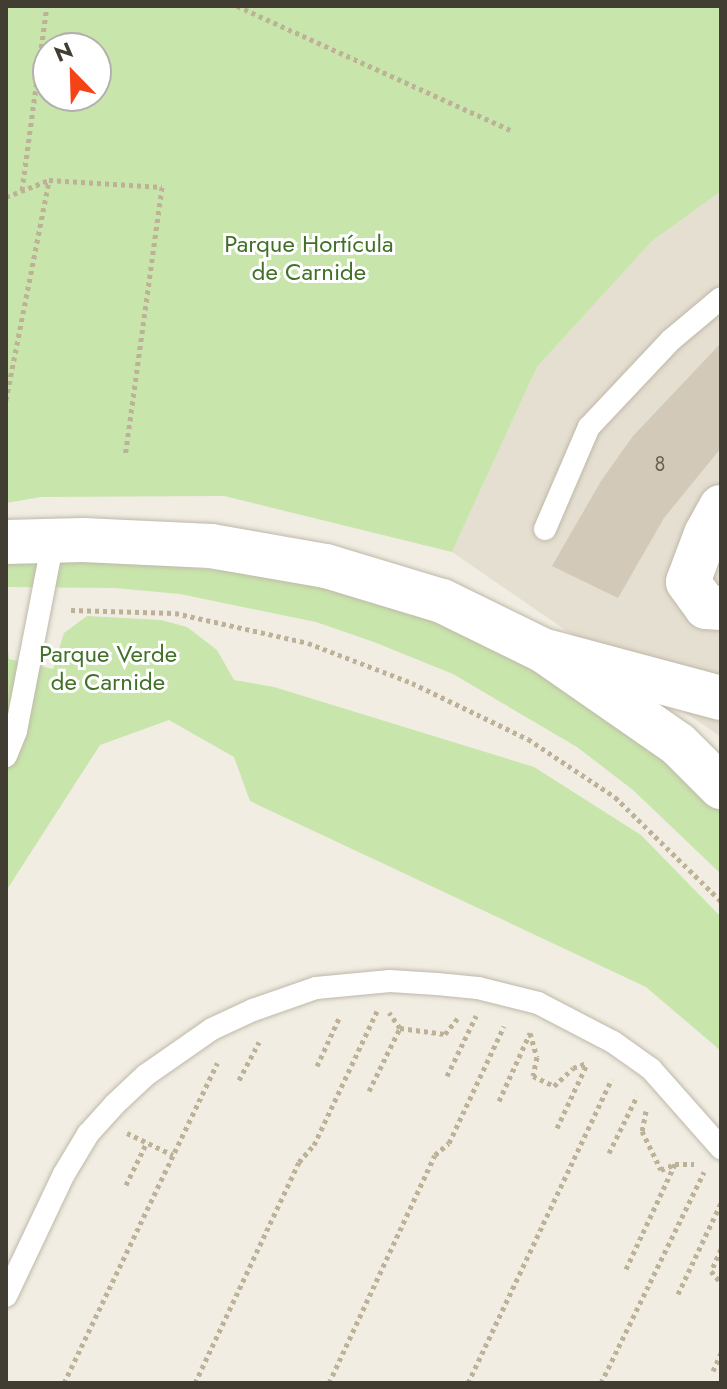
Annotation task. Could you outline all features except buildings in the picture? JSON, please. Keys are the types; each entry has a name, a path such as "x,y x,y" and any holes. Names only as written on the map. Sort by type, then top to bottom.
{"street":[{"path":"721,507 706,534 688,582 706,607 721,608"},
{"path":"6,542 211,546 326,566 442,601 544,651 678,744 721,787"},
{"path":"544,651 721,698"}],"lane":[{"path":"545,529 589,427 671,340 721,298"},
{"path":"6,756 16,731 53,541"},
{"path":"6,1296 64,1174 88,1134 146,1075 220,1025 316,988 390,981 507,994 538,1003 613,1042 651,1069 721,1148"}],"path":[{"path":"22,190 47,6"},
{"path":"237,6 510,130"},
{"path":"6,400 49,180"},
{"path":"6,197 49,180 162,187 125,456"},
{"path":"41,610 175,613 308,643 412,683 528,739 615,797 721,901"},
{"path":"371,1002 392,1015 400,1028"},
{"path":"195,1383 299,1162 314,1145 379,1005"},
{"path":"447,1076 479,1009 472,1011"},
{"path":"329,1383 435,1155 449,1143 509,1013"},
{"path":"317,1066 342,1014"},
{"path":"400,1028 445,1034 464,1014"},
{"path":"369,1091 400,1028"},
{"path":"239,1080 264,1031"},
{"path":"499,1101 529,1031 537,1057 533,1076 554,1086 573,1068 597,1062"},
{"path":"64,1383 219,1054"},
{"path":"557,1128 588,1063"},
{"path":"468,1383 617,1067"},
{"path":"609,1153 640,1090 644,1097"},
{"path":"601,1383 710,1170 675,1164 661,1170 642,1131 646,1106"},
{"path":"102,1120 173,1155"},
{"path":"126,1185 147,1142"},
{"path":"626,1269 675,1164"},
{"path":"678,1294 721,1203"},
{"path":"721,1249 711,1271 721,1283"},
{"path":"713,1371 721,1353"}],"shaded area":[{"path":"721,191 721,737 452,552 537,367 651,242"}],"green space":[{"name":"Parque Hortícula de Carnide","path":"6,6 721,6 721,191 651,242 537,367 452,552 224,496 41,497 6,503"},
{"path":"78,558 249,573 333,590 420,615 490,645 561,684 631,732 721,812 721,874 633,790 577,747 453,674 374,642 316,622 180,594 115,588 6,587 6,561"},
{"name":"Parque Verde de Carnide","path":"87,616 161,620 187,627 217,650 234,680 274,687 534,767 641,835 721,917 721,1051 646,987 250,801 234,757 169,720 100,745 6,891 6,633 9,659 53,669 64,633"}]}
